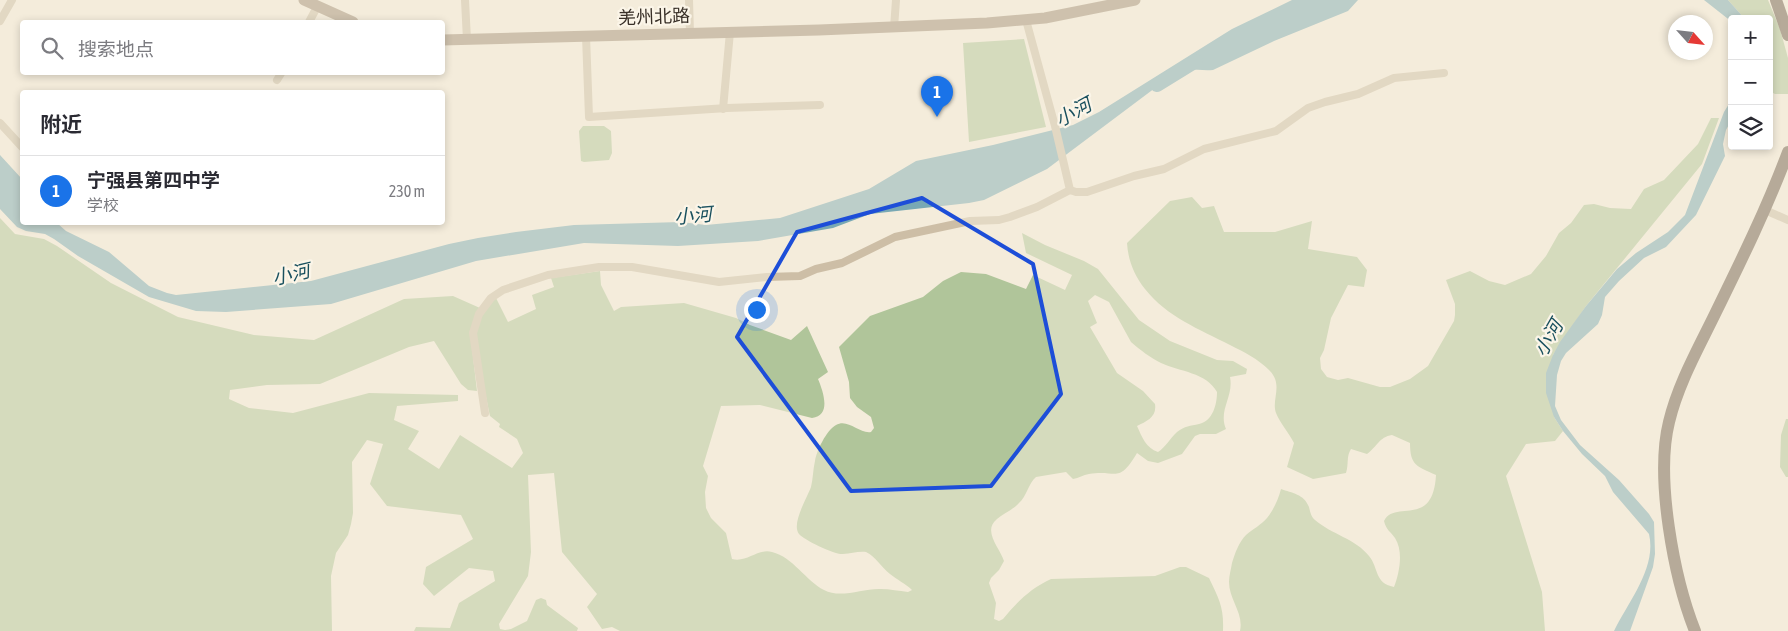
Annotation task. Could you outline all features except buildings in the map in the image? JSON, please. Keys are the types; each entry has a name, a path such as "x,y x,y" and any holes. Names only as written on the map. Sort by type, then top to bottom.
{"highway":[{"path":"1776,0 1788,35"},
{"path":"1695,631 1682,590 1668,518 1664,476 1667,433 1674,403 1686,374 1765,210 1788,152"}],"main road":[{"path":"304,0 348,20"},
{"name":"羌州北路","path":"445,40 894,28 1045,18 1135,0"}],"street":[{"path":"0,21 12,0"},
{"path":"465,0 467,40"},
{"path":"689,0 690,33"},
{"path":"894,28 896,0"},
{"path":"310,20 317,7"},
{"path":"1026,20 1069,186 1076,192 1087,192 1134,176 1164,169 1204,149 1276,131 1308,108 1358,94 1394,78 1444,73"},
{"path":"723,109 730,32"},
{"path":"586,36 589,117 820,105"},
{"path":"0,123 20,145"},
{"path":"485,413 473,332 479,314 492,298 503,290 548,275 599,267 640,268 718,282 800,276 816,269 842,263 895,237 970,222 1010,218 1037,207 1069,186"},
{"path":"1765,210 1788,220"}],"highlighted area":[{"path":"922,198 1033,264 1061,394 991,486 851,491 737,337 797,232"}],"green space":[{"path":"1728,0 1768,0 1780,29 1788,58 1788,94 1773,93 1773,15 1741,15"},
{"path":"1024,39 1046,127 969,142 963,43"},
{"path":"1711,118 1719,118 1702,164 1586,306 1553,355 1554,417 1563,431 1555,441 1526,444 1506,476 1542,592 1545,631 1240,631 1240,618 1230,589 1229,580 1232,563 1244,538 1269,515 1276,504 1281,489 1304,499 1315,520 1364,550 1372,561 1380,579 1394,587 1398,576 1400,556 1398,544 1387,529 1384,521 1389,515 1396,512 1413,510 1428,502 1433,492 1436,475 1419,467 1413,461 1410,443 1392,435 1381,440 1367,454 1351,449 1346,473 1313,479 1287,467 1294,443 1276,413 1276,381 1269,370 1256,359 1184,322 1154,299 1141,284 1135,273 1130,261 1127,243 1170,201 1192,197 1202,208 1214,206 1224,232 1275,232 1312,221 1308,249 1357,257 1367,270 1364,287 1348,285 1331,318 1324,350 1320,358 1321,369 1327,377 1338,380 1348,378 1380,387 1390,387 1410,379 1428,366 1454,321 1455,304 1446,280 1470,271 1489,281 1505,285 1531,274 1546,256 1559,233 1571,223 1584,205 1594,204 1610,208 1631,209 1644,189 1664,180 1698,144"},
{"path":"583,126 604,126 611,131 612,153 609,160 581,161 579,131"},
{"path":"0,218 15,234 44,239 111,283 178,317 254,335 314,340 404,299 453,296 480,308 470,331 477,391 468,390 461,384 434,341 409,347 320,384 267,385 230,390 229,399 249,408 293,413 369,393 458,395 458,401 397,406 394,420 419,431 408,449 439,469 460,435 512,468 523,453 517,439 499,427 500,424 490,416 481,368 477,342 478,323 485,309 496,298 508,322 536,309 532,295 554,287 551,278 600,271 601,285 614,311 621,307 684,303 736,318 791,340 807,326 828,372 818,379 824,396 822,413 812,418 760,405 721,406 703,466 708,476 705,492 706,508 711,518 726,533 732,559 743,559 762,552 772,552 793,564 817,586 838,594 874,589 908,592 912,590 890,574 866,552 839,554 807,540 797,530 798,518 811,487 814,464 822,441 832,428 840,423 845,423 867,432 871,432 874,428 871,417 857,407 850,398 849,382 839,347 870,316 923,297 943,281 961,272 986,274 1026,289 1033,275 1065,290 1072,275 1026,253 1022,233 1098,269 1139,320 1170,341 1217,360 1233,361 1247,369 1246,374 1230,377 1230,391 1224,416 1226,429 1216,434 1200,434 1195,436 1182,454 1158,463 1148,461 1137,453 1125,469 1116,474 1089,474 1073,479 1066,472 1036,477 1022,500 1014,508 997,519 991,529 993,540 1004,561 989,583 996,603 994,619 999,621 1003,619 1025,596 1051,579 1155,576 1180,567 1186,567 1209,578 1220,603 1223,616 1223,631 620,631 612,627 602,629 587,607 597,594 562,552 554,473 528,475 531,552 528,576 499,624 500,629 505,630 527,621 536,600 541,598 546,600 547,605 578,628 577,631 414,631 416,627 450,628 459,603 495,581 493,571 469,568 434,596 423,584 426,567 473,539 461,515 387,506 370,484 383,444 367,440 352,462 353,513 351,524 348,535 336,553 331,576 332,631 0,631","holes":["1095,295 1109,302 1134,345 1161,363 1199,376 1212,385 1217,392 1215,407 1211,416 1204,422 1180,430 1158,452 1147,445 1137,426 1153,415 1155,404 1143,391 1117,373 1090,327 1097,323 1088,301"]},
{"path":"1786,419 1788,419 1788,477 1786,477 1780,467 1781,435"}],"water":[{"path":"1292,0 1358,0 1348,11 1274,41 1213,70 1179,70 1047,169 984,200 870,214 833,228 758,241 678,246 584,243 476,261 331,304 226,312 196,311 149,297 78,256 45,234 26,231 17,227 0,209 0,155 20,177 20,225 59,225 66,231 109,252 149,286 176,295 311,281 449,244 516,232 574,225 681,222 706,225 780,218 869,189 916,161 993,145 1073,125 1099,112 1232,29"},
{"path":"1704,0 1728,0 1741,15 1728,15 1728,19"},
{"path":"1728,106 1728,126 1723,144 1725,156 1696,215 1666,247 1644,258 1605,297 1602,315 1598,324 1566,353 1561,361 1557,375 1555,406 1561,420 1580,445 1619,480 1654,522 1655,554 1653,567 1630,631 1614,631 1645,572 1649,559 1649,534 1613,492 1605,476 1582,454 1554,417 1546,393 1546,373 1560,342 1586,306 1617,269 1636,253 1668,232 1685,215"}],"waterway":[{"name":"小河","path":"1157,85 1196,61"}],"place":[{"name":"宁强县第四中学","path":"937,117"}]}
